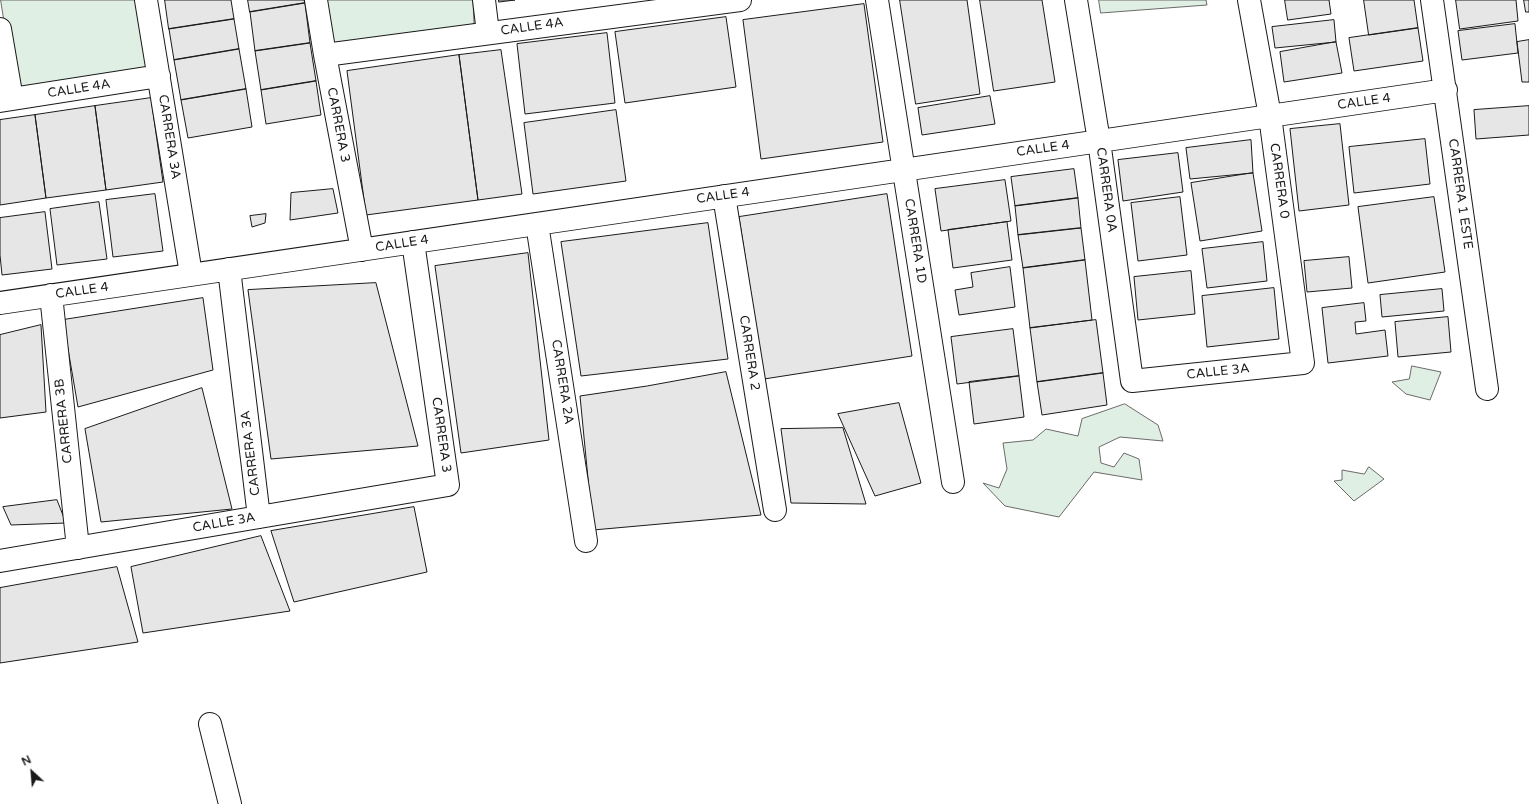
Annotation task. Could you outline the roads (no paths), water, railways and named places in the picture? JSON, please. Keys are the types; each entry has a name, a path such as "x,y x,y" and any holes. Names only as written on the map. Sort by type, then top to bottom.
{"street":[{"name":"CARRERA 3A","path":"146,0 192,274"},
{"name":"CARRERA 3","path":"316,0 362,250"},
{"path":"484,0 488,33"},
{"name":"CALLE 4A","path":"325,55 488,33 687,3 740,0"},
{"name":"CARRERA 1D","path":"877,0 953,482"},
{"name":"CARRERA 0A","path":"1076,0 1099,141 1132,381"},
{"name":"CARRERA 0","path":"1249,0 1270,116 1303,363"},
{"name":"CARRERA 1 ESTE","path":"1432,0 1446,90 1487,389"},
{"path":"0,28 6,100"},
{"name":"CALLE 4A","path":"6,100 159,76"},
{"name":"CALLE 4","path":"0,303 1446,90"},
{"name":"CARRERA 2","path":"724,196 775,510"},
{"name":"CARRERA 2A","path":"537,224 586,541"},
{"name":"CARRERA 3","path":"414,242 448,485"},
{"name":"CARRERA 3A","path":"229,269 259,517"},
{"name":"CARRERA 3B","path":"51,295 78,548"},
{"name":"CALLE 3A","path":"1132,381 1303,363"},
{"name":"CALLE 3A","path":"0,561 448,485"},
{"path":"210,724 230,804"}]}
